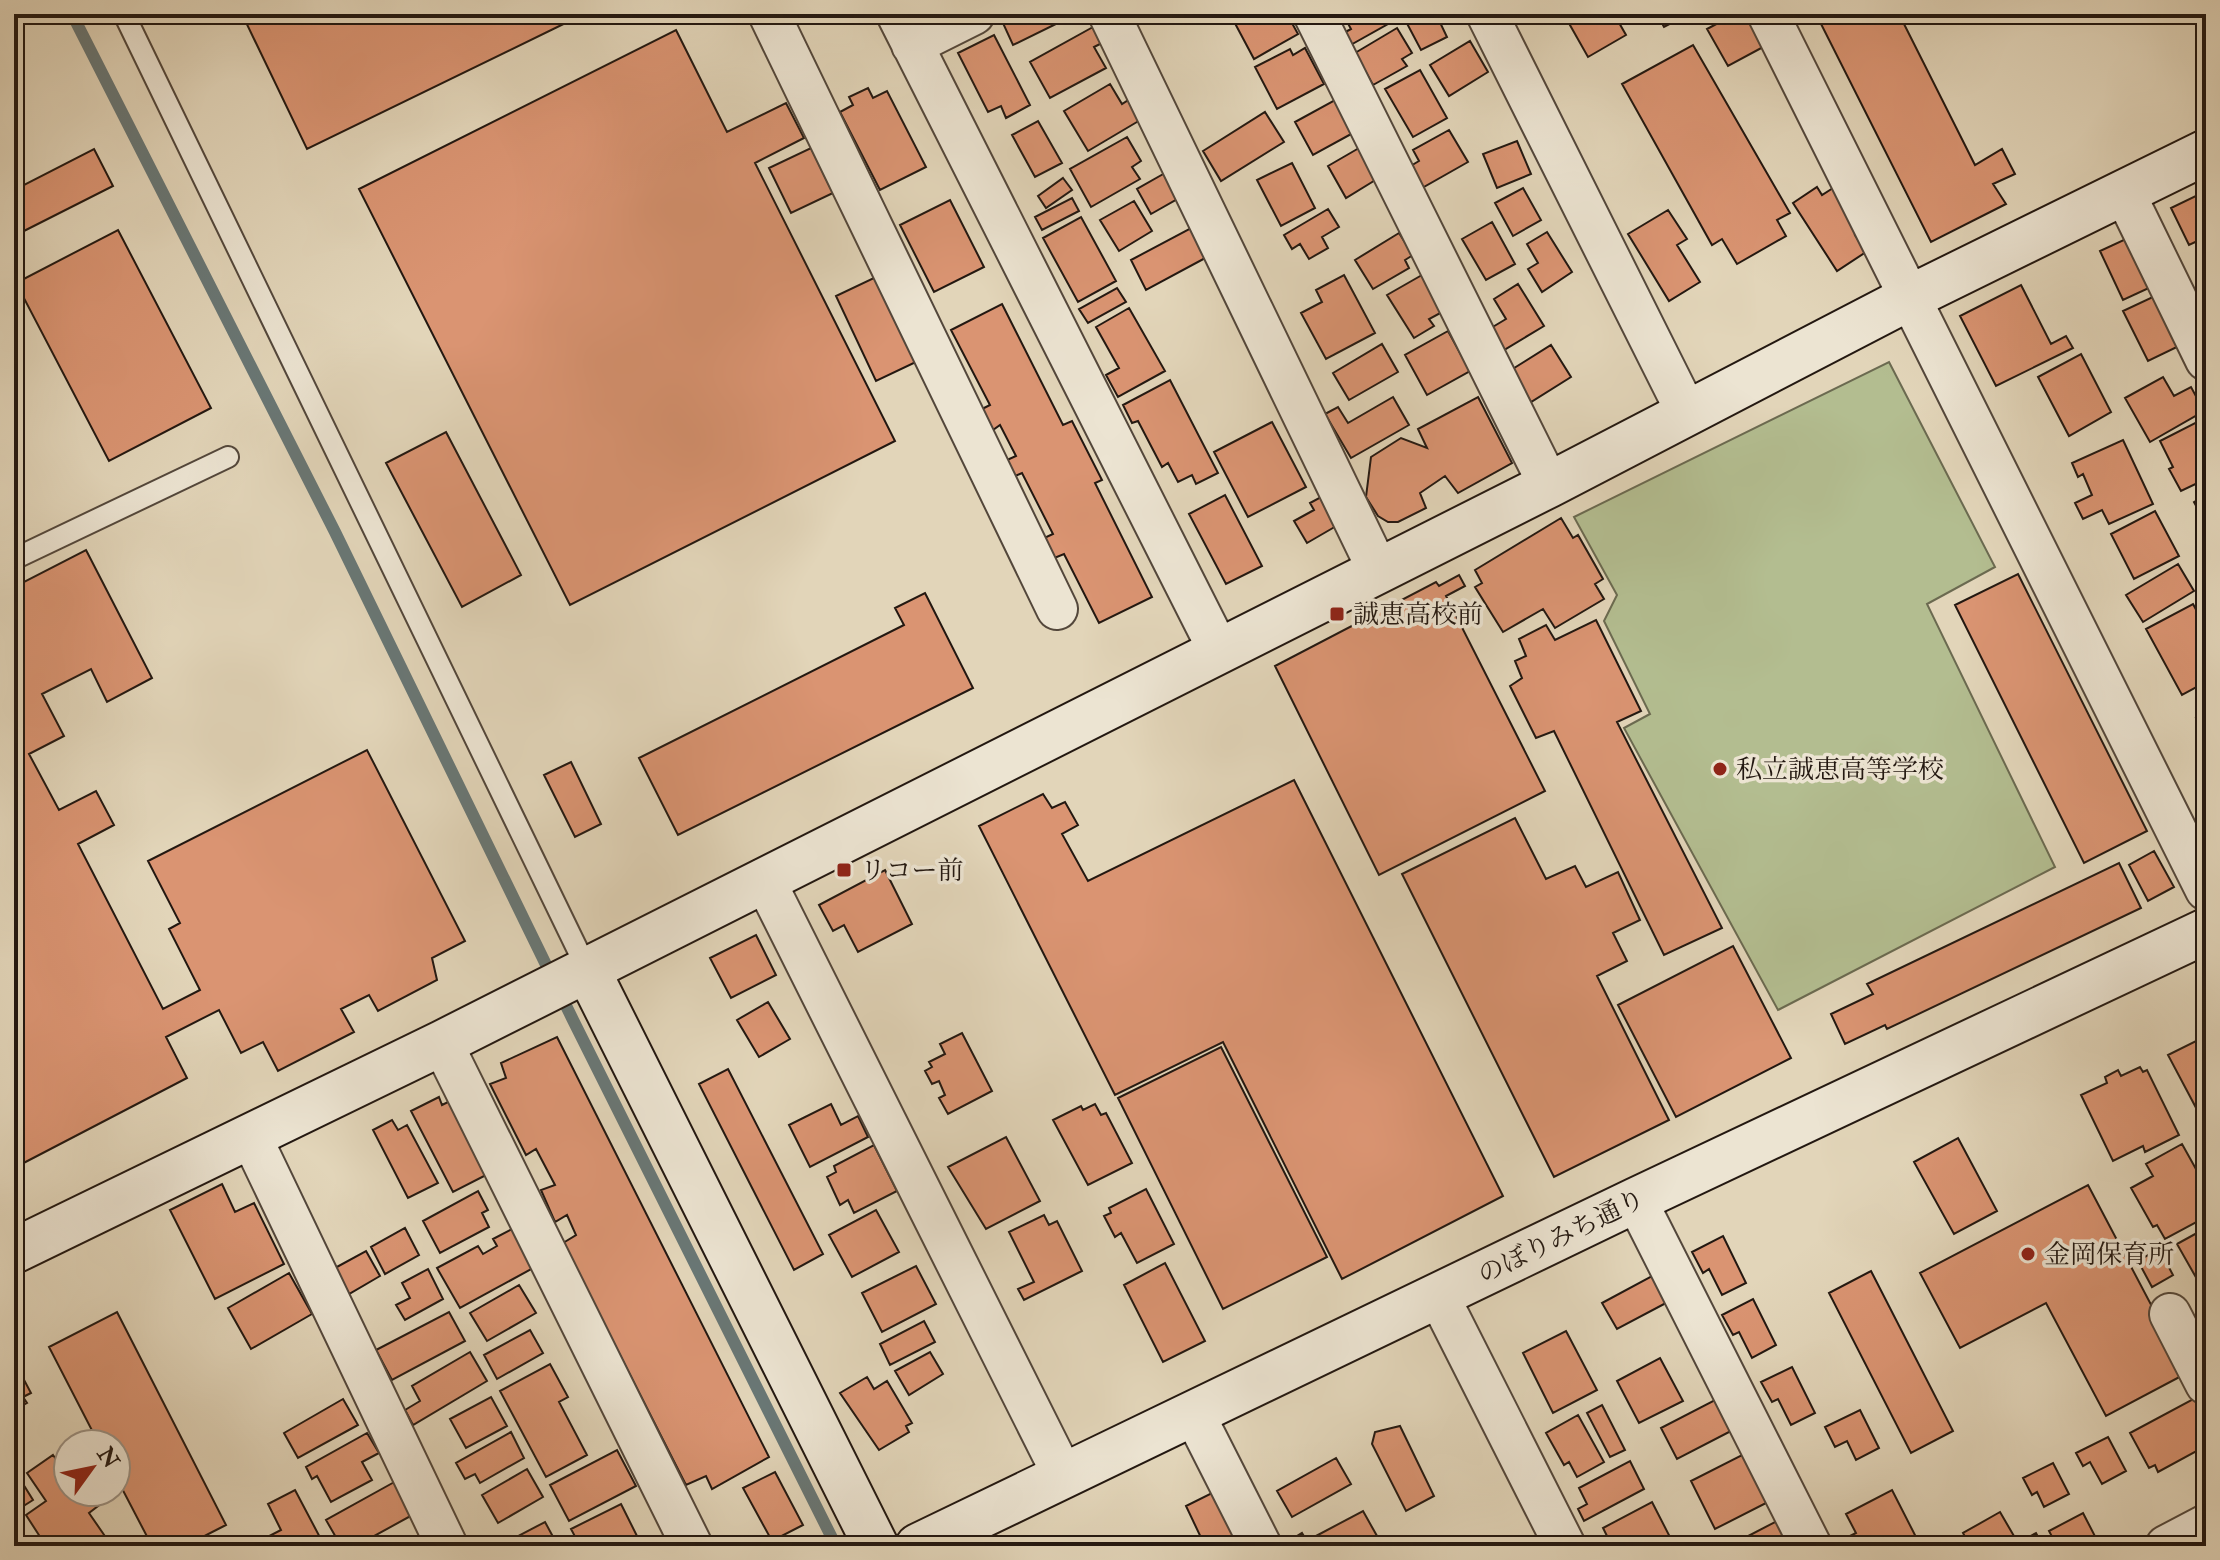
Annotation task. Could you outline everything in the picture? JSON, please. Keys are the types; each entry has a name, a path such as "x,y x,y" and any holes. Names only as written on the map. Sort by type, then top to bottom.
{"street":[{"path":"769,14 1057,609"},
{"path":"974,14 904,29 1218,649"},
{"path":"1109,14 1378,570"},
{"path":"1314,14 1549,485"},
{"path":"1487,14 1687,413"},
{"path":"1768,14 2206,890"},
{"path":"14,1251 442,1043 1218,649 1549,485 1909,298 2206,152"},
{"path":"2124,192 2206,360"},
{"path":"764,879 1064,1477"},
{"name":"のぼりみち通り","path":"918,1546 1636,1200 2206,931"},
{"path":"587,969 876,1546"},
{"path":"442,1043 692,1546"},
{"path":"251,1137 447,1546"},
{"path":"1636,1200 1811,1546"},
{"path":"1438,1295 1565,1546"},
{"path":"2170,1314 2206,1384"},
{"path":"1193,1412 1261,1546"},
{"path":"2166,1546 2206,1525"}],"lane":[{"path":"124,14 587,969"},
{"path":"14,559 228,457"}],"green space":[{"path":"1889,362 1995,567 1927,604 2055,867 1778,1010 1624,728 1650,714 1604,621 1617,595 1574,517"}],"building":[{"path":"242,14 584,14 307,149"},
{"path":"1015,14 1056,14 1060,22 1013,45 1002,21"},
{"path":"1230,14 1287,14 1298,34 1254,59"},
{"path":"1343,14 1392,14 1395,20 1347,47 1340,35 1351,29"},
{"path":"1402,14 1436,14 1447,37 1421,50"},
{"path":"1573,14 1614,14 1626,35 1588,57 1566,18"},
{"path":"1657,14 1689,14 1664,27"},
{"path":"1735,14 1747,14 1765,46 1728,66 1707,29"},
{"path":"1816,14 1899,14 1975,165 2002,149 2015,174 1993,184 2006,204 1931,242"},
{"path":"1093,27 1102,43 1094,47 1106,68 1050,98 1030,62"},
{"path":"1397,28 1412,53 1402,59 1407,66 1373,85 1355,53"},
{"path":"676,30 727,132 786,103 804,138 755,163 895,441 570,605 359,189"},
{"path":"994,35 1030,105 1006,118 1001,106 988,112 958,53"},
{"path":"1470,41 1488,72 1449,96 1430,65"},
{"path":"1693,45 1790,213 1777,220 1786,236 1737,264 1722,239 1712,245 1622,84"},
{"path":"1305,48 1324,84 1277,109 1255,67 1290,49 1293,55"},
{"path":"1420,70 1447,118 1413,137 1385,89"},
{"path":"1110,84 1122,104 1130,99 1142,119 1088,151 1064,111"},
{"path":"868,88 873,98 887,91 926,167 880,190 840,112 853,105 849,97"},
{"path":"1335,100 1353,133 1313,155 1295,122"},
{"path":"1265,112 1284,142 1221,181 1203,151"},
{"path":"1038,121 1062,163 1035,177 1012,135"},
{"path":"1449,130 1468,162 1422,188 1404,170 1419,161 1413,150"},
{"path":"1127,137 1141,161 1132,167 1140,179 1091,207 1070,169"},
{"path":"1517,141 1531,174 1497,188 1483,154"},
{"path":"811,148 833,193 791,213 769,168"},
{"path":"1359,148 1377,179 1346,198 1328,166"},
{"path":"94,149 113,186 14,236 14,190"},
{"path":"1292,163 1315,208 1281,226 1257,180"},
{"path":"1165,173 1179,198 1151,214 1137,189"},
{"path":"1063,178 1072,190 1046,208 1038,196"},
{"path":"1817,187 1822,195 1833,188 1861,231 1855,235 1866,252 1837,271 1793,203"},
{"path":"1523,188 1541,220 1513,236 1495,203"},
{"path":"2206,191 2206,237 2189,245 2171,208"},
{"path":"1072,198 1079,211 1042,230 1035,217"},
{"path":"950,200 984,267 934,292 900,225"},
{"path":"1134,201 1152,231 1119,251 1100,220"},
{"path":"1328,209 1339,227 1322,237 1328,248 1309,259 1300,244 1292,249 1284,235"},
{"path":"1668,210 1687,239 1677,245 1700,282 1669,301 1628,234"},
{"path":"1081,217 1116,281 1078,302 1043,238"},
{"path":"1492,222 1515,264 1486,280 1462,239"},
{"path":"1193,227 1209,256 1146,290 1131,260"},
{"path":"118,230 211,408 109,461 16,283"},
{"path":"1547,232 1572,272 1542,292 1528,269 1538,263 1527,244"},
{"path":"1399,233 1413,255 1405,260 1409,268 1373,289 1355,260"},
{"path":"2128,238 2151,287 2123,300 2100,251"},
{"path":"1344,275 1375,333 1326,359 1301,313 1322,302 1316,290"},
{"path":"1422,275 1444,311 1429,319 1434,326 1414,338 1387,295"},
{"path":"878,276 918,361 876,381 836,296"},
{"path":"1518,284 1544,326 1504,350 1491,328 1506,319 1494,299"},
{"path":"2021,285 2051,344 2066,336 2073,348 1996,386 1960,316"},
{"path":"1117,288 1126,302 1088,323 1079,309"},
{"path":"2157,295 2181,345 2148,361 2123,311"},
{"path":"1002,304 1063,425 1072,421 1102,480 1095,483 1152,597 1099,623 1064,554 1052,559 1042,539 1053,534 1022,473 1015,476 1007,460 1016,456 1000,425 993,430 982,409 990,405 951,330"},
{"path":"1129,308 1165,371 1118,397 1106,375 1119,368 1096,327"},
{"path":"1448,331 1470,371 1427,395 1405,355"},
{"path":"1382,344 1398,372 1349,400 1333,373"},
{"path":"1551,345 1571,377 1531,402 1511,370"},
{"path":"2081,354 2111,412 2069,436 2038,377"},
{"path":"2163,377 2174,396 2191,387 2204,411 2150,442 2125,398"},
{"path":"1170,380 1218,473 1196,484 1192,475 1178,482 1168,463 1162,467 1138,421 1132,423 1123,405"},
{"path":"1393,397 1409,425 1351,458 1325,414 1338,407 1348,423"},
{"path":"1478,397 1512,463 1458,493 1445,476 1420,493 1426,508 1398,522 1388,522 1378,516 1366,497 1371,457 1401,438 1427,448 1418,429"},
{"path":"2201,420 2206,430 2206,479 2181,491 2169,469 2173,467 2160,441"},
{"path":"1272,422 1306,487 1248,517 1214,452"},
{"path":"446,432 521,575 462,607 386,463"},
{"path":"2123,440 2153,504 2109,524 2102,510 2083,519 2075,503 2092,495 2083,474 2078,477 2072,463"},
{"path":"1225,495 1262,566 1226,584 1189,514"},
{"path":"2206,495 2206,524 2194,502"},
{"path":"1321,497 1338,525 1307,543 1294,521 1314,510 1310,503"},
{"path":"2155,511 2179,556 2134,579 2111,534"},
{"path":"1561,518 1573,538 1578,535 1603,579 1595,584 1604,599 1555,628 1543,609 1503,632 1475,587 1482,583 1475,570"},
{"path":"86,550 152,678 107,702 91,669 42,694 64,736 29,754 59,810 96,791 114,825 78,844 163,1009 200,990 169,929 180,923 148,861 367,750 465,941 432,958 437,980 378,1011 369,995 341,1009 354,1032 278,1071 263,1042 241,1053 219,1010 166,1037 187,1078 14,1168 14,587"},
{"path":"2178,564 2194,591 2143,622 2126,595"},
{"path":"2018,574 2147,831 2084,863 1955,605"},
{"path":"1459,575 1465,586 1446,596 1545,791 1379,875 1275,666 1436,582 1439,586"},
{"path":"925,593 973,688 678,835 639,758 904,625 895,608"},
{"path":"2193,604 2206,628 2206,682 2182,695 2146,629"},
{"path":"1596,620 1641,711 1617,722 1722,928 1664,955 1554,731 1536,738 1510,686 1522,678 1515,661 1526,656 1519,639 1546,625 1555,640"},
{"path":"2206,713 2206,737 2196,718"},
{"path":"571,762 601,824 575,837 544,775"},
{"path":"1294,780 1503,1196 1342,1279 1223,1042 1115,1095 979,826 1043,794 1052,808 1065,802 1078,825 1062,834 1088,881"},
{"path":"1515,818 1546,879 1575,866 1586,887 1618,872 1640,920 1613,933 1627,961 1597,976 1669,1120 1554,1177 1402,874"},
{"path":"2154,851 2174,887 2148,901 2129,865"},
{"path":"2119,863 2141,908 1887,1029 1885,1025 1845,1044 1831,1014 1873,994 1867,984"},
{"path":"885,870 912,924 858,952 844,925 833,931 819,905"},
{"path":"756,935 776,975 731,998 710,958"},
{"path":"1733,946 1791,1058 1676,1117 1618,1005"},
{"path":"768,1002 790,1039 759,1057 737,1020"},
{"path":"962,1033 992,1091 948,1114 939,1098 945,1095 939,1081 932,1084 925,1071 932,1067 929,1062 945,1054 940,1044"},
{"path":"2206,1036 2206,1119 2203,1121 2168,1055"},
{"path":"557,1037 769,1457 712,1489 706,1476 686,1485 563,1243 576,1235 567,1215 555,1222 541,1190 555,1185 536,1149 526,1155 490,1084 506,1078 501,1063"},
{"path":"1221,1047 1327,1257 1223,1309 1118,1098"},
{"path":"2140,1067 2143,1072 2147,1070 2179,1135 2145,1152 2143,1146 2113,1161 2081,1095 2107,1083 2105,1077 2118,1070 2121,1076"},
{"path":"728,1069 823,1254 794,1270 699,1084"},
{"path":"439,1097 442,1105 452,1100 490,1173 453,1192 411,1111"},
{"path":"831,1104 841,1125 858,1116 868,1137 810,1167 789,1125"},
{"path":"1095,1104 1101,1115 1106,1113 1132,1163 1088,1185 1053,1120 1081,1106 1083,1110"},
{"path":"392,1120 398,1130 407,1125 438,1183 408,1198 373,1130"},
{"path":"1006,1137 1040,1201 986,1229 948,1167"},
{"path":"1958,1138 1997,1211 1954,1234 1914,1162"},
{"path":"2182,1144 2206,1187 2206,1217 2165,1239 2157,1225 2153,1227 2131,1188 2153,1176 2146,1164"},
{"path":"874,1145 897,1191 854,1213 848,1200 840,1205 827,1177 836,1172 834,1166"},
{"path":"222,1184 235,1212 254,1203 284,1264 215,1299 170,1210"},
{"path":"2088,1185 2187,1373 2106,1416 2046,1303 1960,1348 1920,1273"},
{"path":"1146,1189 1174,1244 1137,1263 1121,1233 1115,1237 1104,1216 1111,1213 1109,1208"},
{"path":"478,1191 488,1210 482,1213 489,1227 440,1253 423,1221"},
{"path":"876,1210 899,1252 852,1277 829,1235"},
{"path":"1044,1215 1049,1225 1057,1221 1082,1271 1024,1300 1018,1289 1034,1282 1009,1232"},
{"path":"405,1228 419,1255 385,1274 371,1247"},
{"path":"514,1228 535,1267 460,1308 437,1268 478,1246 483,1254 497,1246 493,1239"},
{"path":"2206,1228 2206,1286 2202,1288 2177,1244"},
{"path":"1723,1236 1746,1283 1722,1295 1709,1269 1703,1273 1692,1252"},
{"path":"2159,1249 2173,1275 2152,1287 2138,1261"},
{"path":"366,1251 380,1276 349,1294 335,1268"},
{"path":"1165,1263 1205,1341 1163,1362 1124,1285"},
{"path":"916,1266 936,1304 882,1332 862,1293"},
{"path":"428,1269 443,1299 405,1320 396,1305 410,1298 402,1283"},
{"path":"1871,1271 1953,1431 1911,1453 1829,1293"},
{"path":"289,1273 312,1314 251,1349 228,1308"},
{"path":"1652,1276 1666,1303 1617,1329 1602,1303"},
{"path":"519,1285 536,1313 487,1341 470,1313"},
{"path":"1753,1299 1776,1345 1752,1358 1739,1332 1733,1335 1722,1315"},
{"path":"117,1312 226,1525 185,1546 152,1546 132,1508 132,1428 91,1428 49,1347"},
{"path":"449,1312 465,1341 392,1380 376,1350"},
{"path":"924,1321 935,1342 890,1365 880,1344"},
{"path":"530,1330 543,1353 497,1379 484,1355"},
{"path":"1566,1331 1597,1390 1553,1413 1523,1353"},
{"path":"470,1352 487,1381 413,1425 405,1410 420,1401 412,1386"},
{"path":"930,1352 943,1374 909,1395 895,1371"},
{"path":"1660,1358 1683,1401 1639,1423 1617,1381"},
{"path":"14,1361 31,1393 23,1397 27,1403 14,1410"},
{"path":"550,1364 568,1397 559,1402 587,1455 546,1477 500,1391"},
{"path":"1792,1367 1815,1413 1791,1425 1778,1399 1772,1402 1761,1382"},
{"path":"867,1377 874,1389 887,1381 912,1423 906,1426 909,1432 879,1450 840,1393"},
{"path":"491,1397 507,1426 466,1448 450,1419"},
{"path":"2197,1397 2206,1414 2206,1446 2158,1472 2155,1465 2149,1468 2130,1433"},
{"path":"343,1399 358,1425 298,1458 284,1433"},
{"path":"1715,1400 1731,1431 1677,1459 1661,1428"},
{"path":"1602,1405 1625,1450 1610,1457 1587,1413"},
{"path":"1860,1410 1879,1448 1856,1460 1847,1441 1835,1447 1825,1427"},
{"path":"1578,1415 1604,1462 1577,1477 1569,1462 1564,1465 1546,1433"},
{"path":"1400,1426 1434,1496 1406,1511 1372,1444 1375,1432"},
{"path":"511,1432 524,1458 480,1483 475,1474 465,1479 456,1463"},
{"path":"367,1433 379,1453 362,1462 372,1480 331,1502 317,1476 312,1479 306,1467"},
{"path":"2108,1437 2126,1471 2102,1484 2090,1462 2083,1466 2076,1453"},
{"path":"617,1450 636,1486 569,1521 550,1485"},
{"path":"1746,1453 1770,1501 1715,1529 1691,1481"},
{"path":"52,1456 52,1508 96,1508 89,1513 109,1542 104,1546 46,1546 26,1515 46,1501 27,1473"},
{"path":"1336,1458 1351,1484 1292,1517 1277,1491"},
{"path":"1630,1461 1644,1489 1584,1521 1578,1509 1587,1504 1579,1488"},
{"path":"2053,1463 2069,1494 2044,1507 2037,1492 2032,1495 2023,1478"},
{"path":"527,1469 543,1497 498,1523 482,1495"},
{"path":"14,1472 33,1500 14,1512"},
{"path":"775,1472 803,1525 772,1541 743,1488"},
{"path":"398,1480 416,1513 356,1546 341,1546 326,1520"},
{"path":"1222,1488 1250,1546 1205,1546 1186,1506"},
{"path":"295,1490 324,1545 250,1546 281,1530 268,1504"},
{"path":"1892,1490 1917,1539 1902,1546 1850,1546 1846,1538 1856,1533 1846,1514"},
{"path":"1652,1502 1672,1541 1662,1546 1612,1546 1603,1528"},
{"path":"621,1504 639,1540 627,1546 580,1546 571,1529"},
{"path":"1363,1511 1377,1536 1360,1546 1322,1546 1316,1536"},
{"path":"2000,1512 2018,1543 2036,1533 2043,1546 1970,1546 1963,1533"},
{"path":"2083,1513 2100,1546 2057,1546 2049,1531"},
{"path":"1777,1521 1791,1546 1729,1546"},
{"path":"545,1522 558,1546 499,1546"},
{"path":"1302,1533 1310,1546 1281,1546"},
{"path":"405,1537 409,1546 386,1546"}],"waterway":[{"path":"72,14 335,532 572,1018 836,1546"}],"place":[{"name":"誠恵高校前","path":"1337,614"},
{"name":"私立誠恵高等学校","path":"1720,769"},
{"name":"リコー前","path":"844,870"},
{"name":"金岡保育所","path":"2028,1254"}]}
